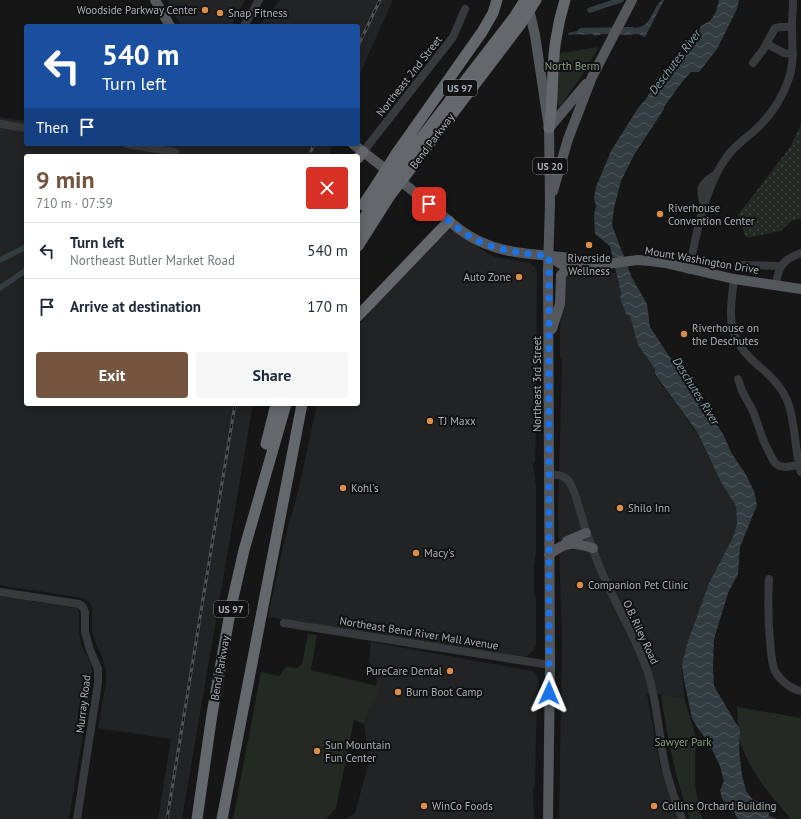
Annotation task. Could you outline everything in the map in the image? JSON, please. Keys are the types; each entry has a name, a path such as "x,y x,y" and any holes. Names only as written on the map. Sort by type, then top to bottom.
{"highway":[{"path":"360,212 384,189 404,161 493,13 497,0"},
{"name":"Bend Parkway","path":"518,21 526,0"},
{"name":"Bend Parkway","path":"360,224 404,161 536,0"},
{"path":"549,128 553,96 556,39 565,0"},
{"name":"Bend Parkway","path":"360,242 384,189"},
{"path":"360,314 449,221"},
{"path":"244,550 254,494 276,406"},
{"name":"Bend Parkway","path":"197,819 222,656 244,550 285,406"},
{"name":"US 97","path":"222,819 302,406"},
{"path":"277,533 296,471 309,406"}],"main road":[{"path":"155,0 169,24"},
{"name":"Northeast 3rd Street","path":"526,0 535,35 549,128 550,665 548,819"},
{"path":"550,203 568,139 592,76 632,1"},
{"path":"549,128 592,76"},
{"path":"354,146 361,155 429,204 471,237 486,245 511,251 549,256"},
{"name":"Mount Washington Drive","path":"549,256 562,256 586,260 599,265"},
{"name":"Mount Washington Drive","path":"549,256 561,264 592,268 599,265 638,260 665,263 689,270 734,279 801,289"},
{"path":"549,338 560,304 560,278 568,268 575,266"},
{"path":"550,554 563,543 586,533"},
{"path":"559,546 572,543 593,548"}],"street":[{"path":"245,24 259,0"},
{"path":"689,270 704,204 716,174 730,153 740,142 755,130 777,104 789,80 792,70 793,54 793,0"},
{"name":"Northeast 2nd Street","path":"361,155 453,37 465,9"},
{"path":"753,63 767,44 776,28 792,27"},
{"path":"767,44 784,53 793,54"},
{"path":"0,124 24,128"},
{"path":"139,146 175,152"},
{"path":"739,265 780,266 796,254 801,253"},
{"path":"776,285 780,266"},
{"path":"734,279 731,317 731,325 734,335 740,347 749,358 774,379 784,392 791,413 800,468 779,466 774,462 764,442 753,411 742,391 738,379"},
{"name":"O.B. Riley Road","path":"549,474 558,475 570,481 586,533 645,667 653,692 665,762 682,819"},
{"path":"769,579 768,608 772,662 780,679 789,686 801,691"},
{"name":"Murray Road","path":"0,592 79,604 83,607 85,612 85,632 90,650 98,668 98,683 77,819"},
{"name":"Northeast Bend River Mall Avenue","path":"284,623 550,665"}],"shaded area":[{"path":"168,0 245,0 232,24 181,24 171,10"},
{"path":"280,0 393,0 360,74 360,24 261,24"},
{"path":"0,117 24,121 24,146 332,146 329,154 24,154 24,406 253,406 182,819 158,819 171,739 98,728 106,683 106,670 92,632 92,608 89,602 83,598 0,585"},
{"path":"446,230 453,231 495,257 530,263 535,267 537,274 536,418 535,461 533,464 536,487 534,596 536,597 536,645 534,650 527,656 521,657 268,617 285,537 298,492 317,406 360,406 360,324 387,291"},
{"path":"580,272 592,274 616,273 638,345 655,369 655,375 696,432 721,482 736,506 737,524 733,537 709,583 688,641 682,664 684,698 661,694 647,694 660,765 677,819 559,819 562,643 558,514 562,361 560,357 560,329 564,280 571,273"},
{"path":"0,596 76,608 79,610 79,632 81,645 89,659 92,670 92,679 69,819 0,819"},
{"path":"371,642 533,671 537,675 539,681 535,783 533,790 534,819 346,819 355,813 369,762 364,724 377,692 376,670 369,662"}],"green space":[{"name":"North Berm","path":"599,47 587,68 560,107 557,104 557,59 561,53"},
{"path":"801,124 801,218 791,221 781,231 746,238 738,215 791,146"},
{"name":"Sun Mountain Fun Center","path":"308,634 317,635 311,670 377,686 377,693 364,724 354,720 336,808 326,819 233,819 261,672 279,676 286,667 298,668 302,664"},
{"name":"Sawyer Park","path":"661,694 684,698 697,740 695,754 695,782 699,810 703,819 690,819 672,757"},
{"name":"Sawyer Park","path":"737,707 801,718 801,819 791,819 760,782 748,761 739,738"}],"water":[{"path":"662,0 664,0 645,37 638,34 603,34 595,36 592,34 569,35 568,33 577,31 580,28 640,27 648,21"},
{"path":"719,0 739,0 737,9 717,49 699,72 691,72 680,85 664,107 634,155 621,181 614,208 612,225 632,278 647,304 650,327 669,356 690,380 695,392 723,434 732,454 745,473 754,491 757,505 740,547 738,574 728,593 714,639 714,686 740,730 739,750 742,775 746,791 753,800 767,803 769,816 776,819 738,819 733,810 722,799 720,790 724,781 720,766 709,743 692,718 684,680 682,664 688,641 709,583 733,537 737,524 736,506 721,482 697,432 655,374 655,369 638,345 630,316 626,314 620,298 621,293 610,246 595,234 594,215 596,206 594,198 596,187 611,151 638,108 653,88 656,79 670,73 685,55 696,38 701,26 710,21 716,12"}],"waterway":[{"path":"590,10 621,0"},
{"path":"0,260 24,248"},
{"path":"0,288 24,271"}],"railway":[{"path":"360,42 380,0"},
{"path":"310,154 313,146"},
{"path":"167,819 235,406"}],"place":[{"name":"Woodside Parkway Center","path":"205,10"},
{"name":"Snap Fitness","path":"220,13"},
{"name":"Riverhouse Convention Center","path":"660,214"},
{"name":"Riverside Wellness","path":"589,245"},
{"name":"Auto Zone","path":"519,277"},
{"name":"Riverhouse on the Deschutes","path":"684,334"},
{"name":"TJ Maxx","path":"430,421"},
{"name":"Kohl's","path":"343,488"},
{"name":"Shilo Inn","path":"620,508"},
{"name":"Macy's","path":"416,553"},
{"name":"Companion Pet Clinic","path":"580,585"},
{"name":"PureCare Dental","path":"450,671"},
{"name":"Burn Boot Camp","path":"398,692"},
{"name":"Sun Mountain Fun Center","path":"317,751"},
{"name":"WinCo Foods","path":"424,806"},
{"name":"Collins Orchard Building","path":"654,806"}],"route":[{"path":"429,204 465,233 486,245 511,251 549,256 549,693"}],"water label":[{"name":"Deschutes River","path":"675,62"},
{"name":"Deschutes River","path":"696,391"}]}
